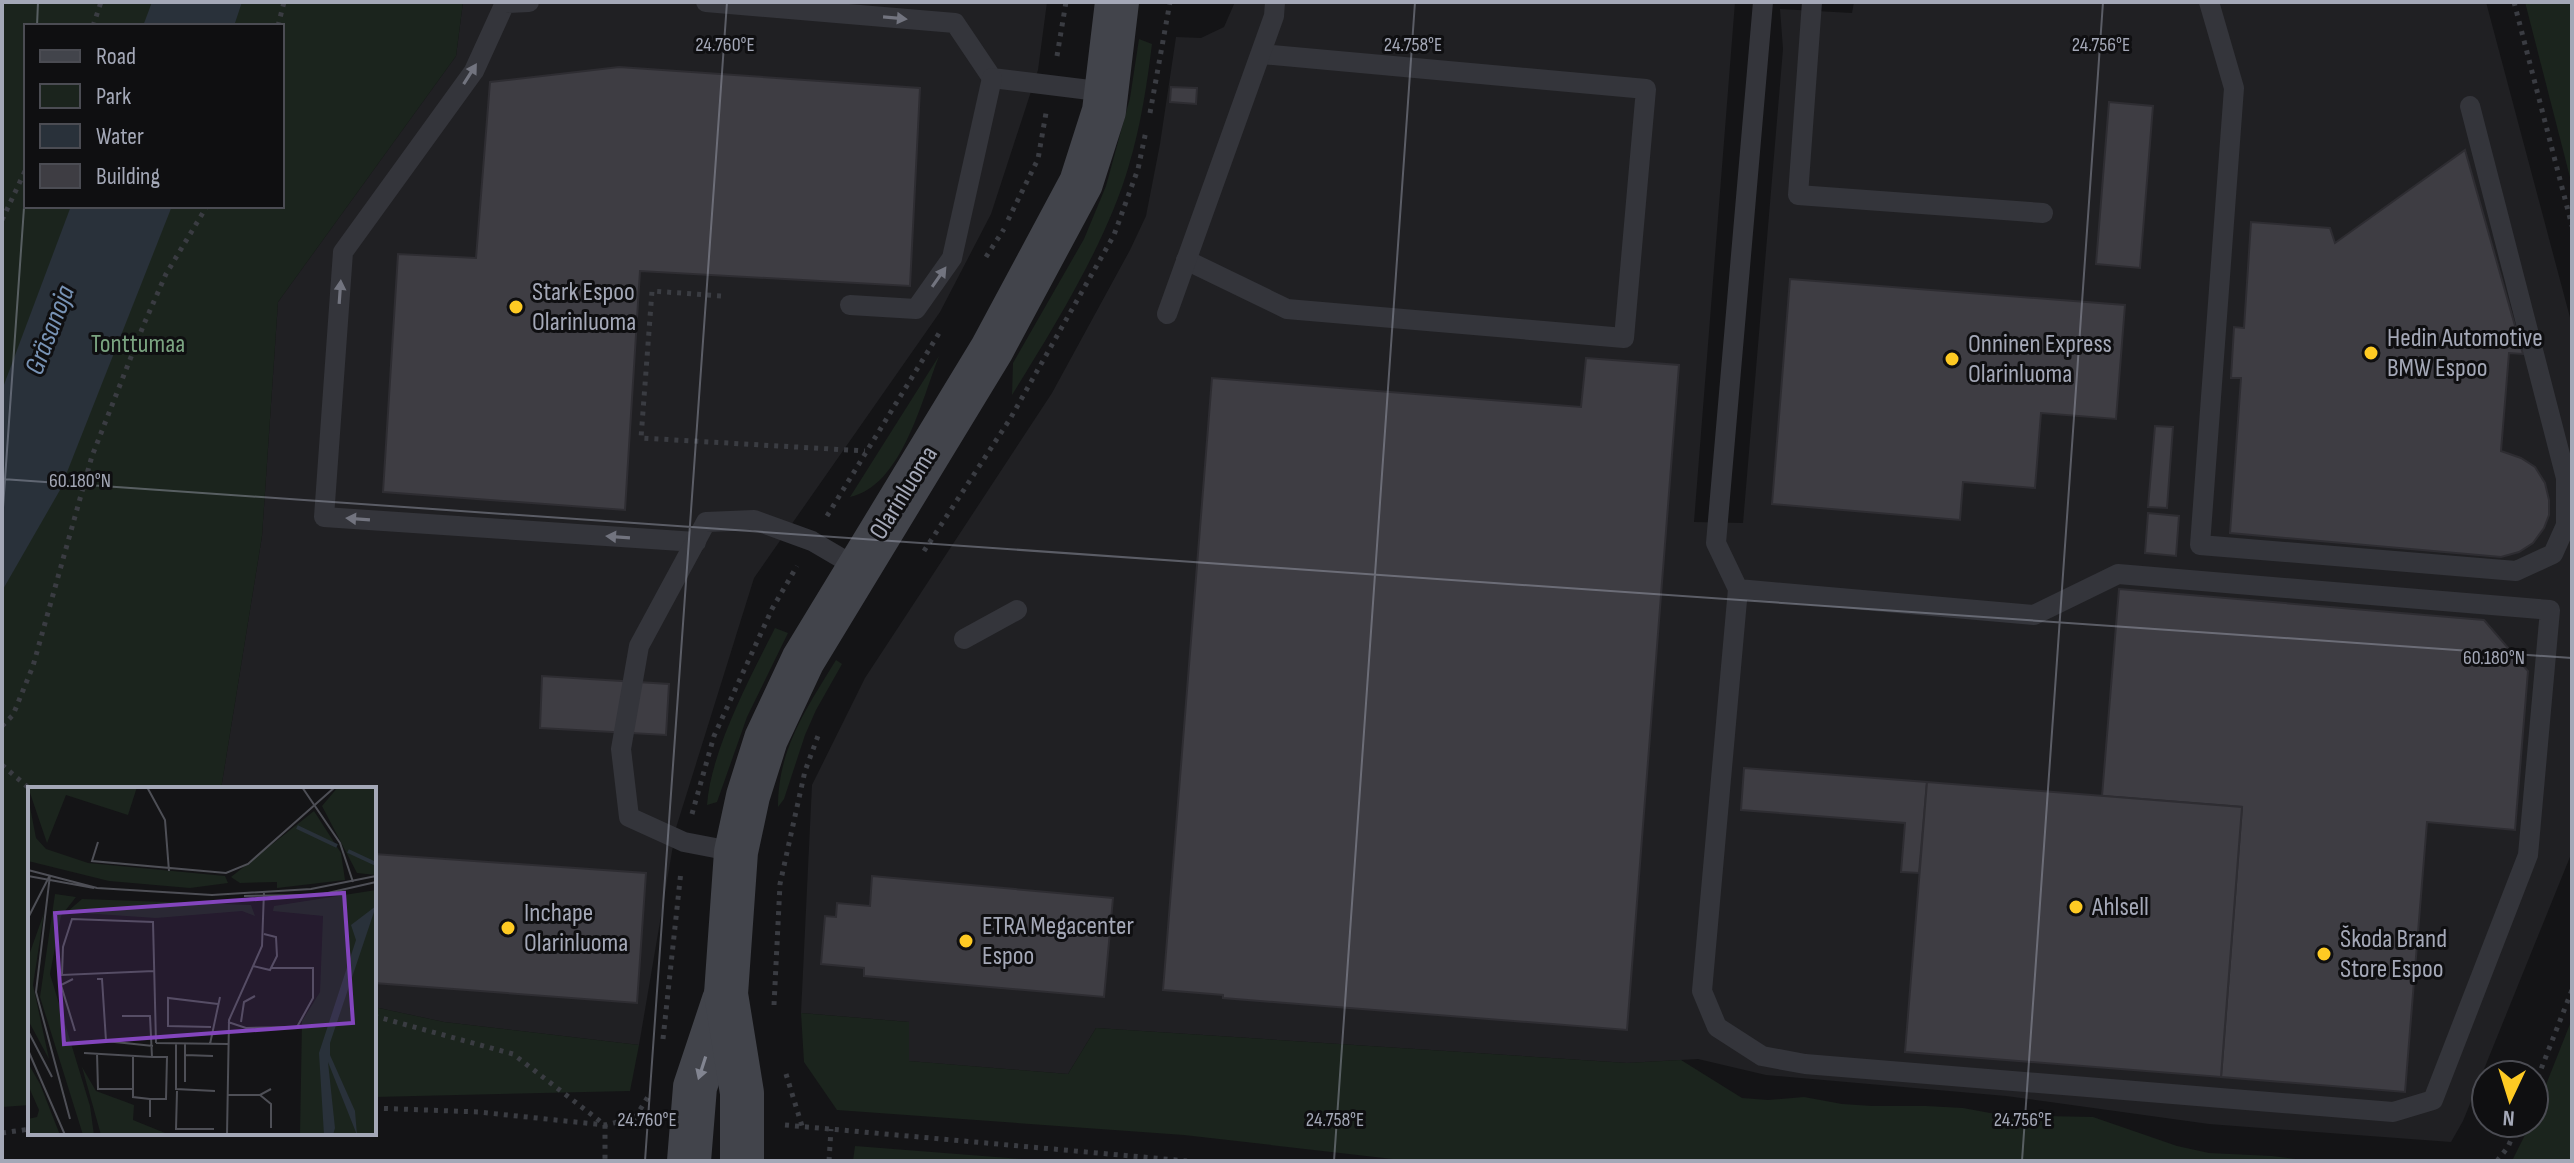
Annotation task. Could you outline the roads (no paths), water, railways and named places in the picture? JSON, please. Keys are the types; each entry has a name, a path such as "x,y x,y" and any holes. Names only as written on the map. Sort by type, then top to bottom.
{"main road":[{"name":"Olarinluoma","path":"742,1161 742,1093 726,994 736,852 748,796 766,739 803,660 992,349 1081,183 1104,111 1117,2"},
{"name":"Olarinluoma","path":"689,1161 695,1087 726,994"}],"lane":[{"path":"529,2 505,3 474,71 343,252 324,517 696,542"},
{"path":"706,2 955,23 992,78 952,258 916,309 850,305"},
{"path":"1167,314 1261,54 1274,16 1275,2"},
{"path":"1738,589 2034,615 2118,574 2550,610 2528,855 2433,1100 2393,1112 1805,1064 1762,1056 1717,1027 1702,991 1738,589 1716,543 1763,2"},
{"path":"1812,2 1798,195 2043,213"},
{"path":"2209,2 2234,88 2200,545 2516,571 2553,554 2566,525 2566,478 2470,106"},
{"path":"1186,260 1287,309 1624,338 1646,89 1261,54"},
{"path":"992,78 1106,92"},
{"path":"736,852 684,842 629,817 621,749 639,646 706,522 754,520 812,541 858,568"},
{"path":"964,639 1017,610"}],"water":[{"path":"152,2 242,2 235,24 144,24"},
{"name":"Gräsanoja","path":"70,208 171,208 60,490 2,591 2,390"}],"place":[{"name":"Stark Espoo Olarinluoma","path":"516,307"},
{"name":"Hedin Automotive BMW Espoo","path":"2371,353"},
{"name":"Onninen Express Olarinluoma","path":"1952,359"},
{"name":"Ahlsell","path":"2076,907"},
{"name":"Inchape Olarinluoma","path":"508,928"},
{"name":"ETRA Megacenter Espoo","path":"966,941"},
{"name":"Škoda Brand Store Espoo","path":"2324,954"}],"park label":[{"name":"Tonttumaa","path":"138,344"}]}
